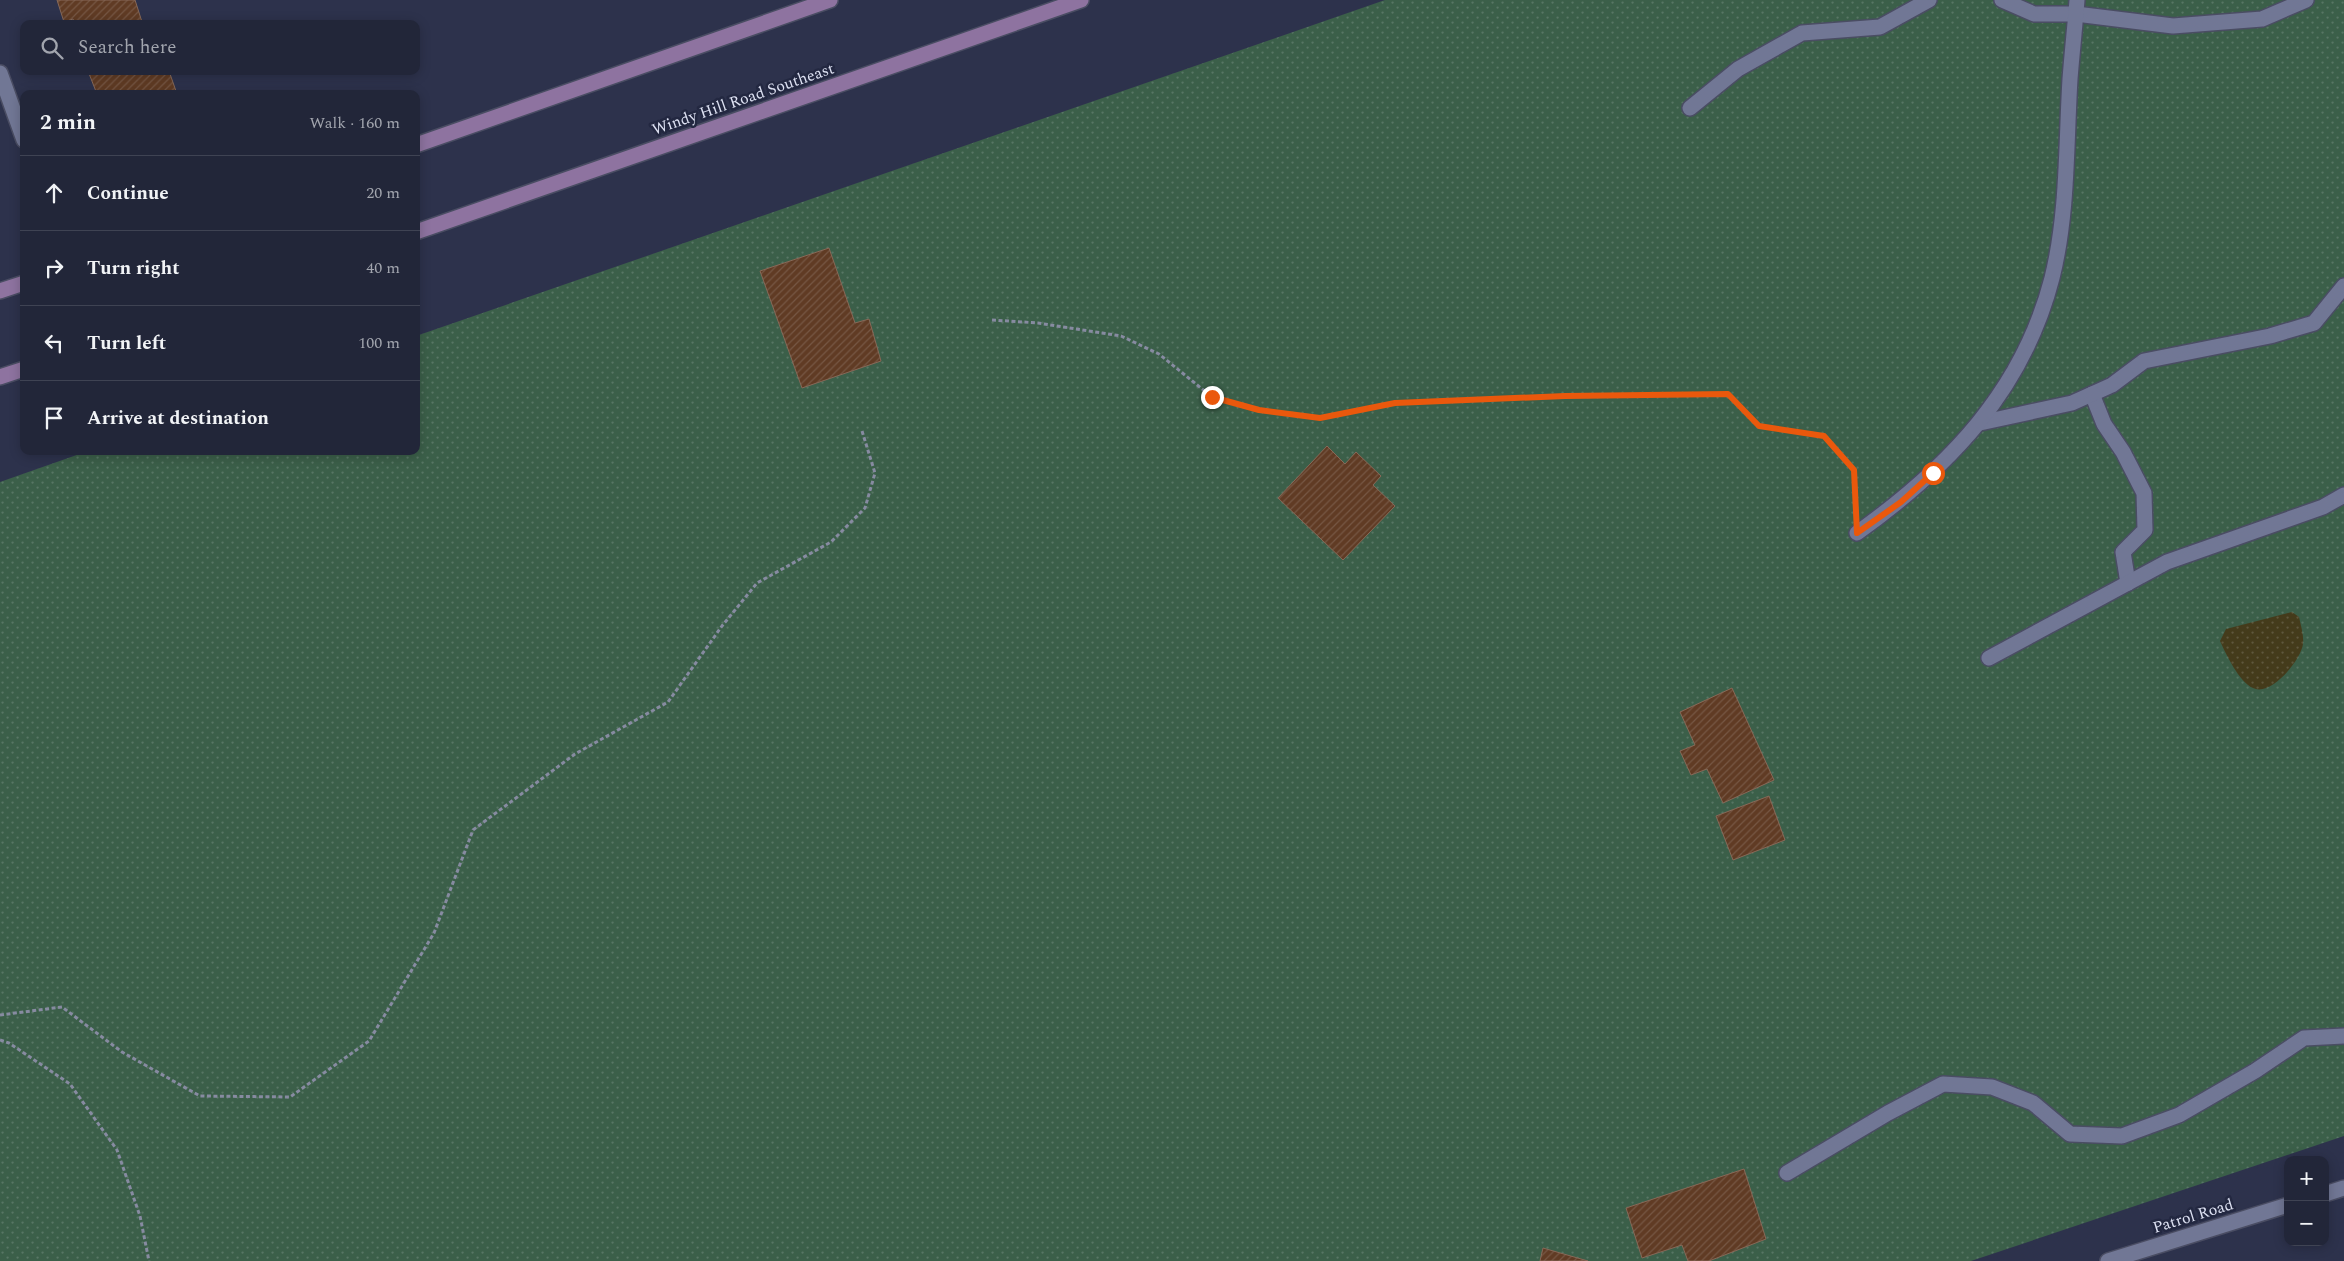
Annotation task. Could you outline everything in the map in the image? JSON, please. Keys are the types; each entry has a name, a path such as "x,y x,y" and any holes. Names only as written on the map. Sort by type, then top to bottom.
{"main road":[{"path":"420,144 830,0"},
{"name":"Windy Hill Road Southeast","path":"420,231 1081,0"},
{"path":"0,291 20,284"},
{"path":"0,377 20,370"}],"street":[{"path":"1690,108 1738,69 1802,33 1880,27 1929,0"},
{"path":"2002,0 2034,14 2077,7 2173,26 2262,19 2306,0"},
{"path":"1857,533 1901,502 1933,473 1980,423 2009,382 2030,341 2052,278 2058,243 2077,7"},
{"path":"0,73 20,129"},
{"path":"1980,423 2072,403 2112,385 2144,360 2270,336 2314,322 2344,286"},
{"path":"2092,394 2104,424 2123,452 2144,493 2145,530 2124,552 2128,583"},
{"path":"1988,658 2166,562 2323,507 2344,495"},
{"path":"1787,1174 1888,1113 1943,1084 1992,1087 2034,1103 2070,1134 2122,1136 2179,1115 2255,1071 2304,1038 2344,1036"},
{"path":"2329,1193 2344,1188"},
{"name":"Patrol Road","path":"2108,1261 2284,1206"}],"path":[{"path":"992,320 1038,323 1121,336 1159,354 1212,397 1259,410 1320,418 1395,403 1565,396 1728,394 1759,426 1824,436 1854,470 1857,533"},
{"path":"0,1015 62,1007 122,1052 200,1096 290,1097 369,1041 434,933 473,830 575,754 668,702 722,626 757,583 831,542 865,508 874,473 862,431"},
{"path":"0,1040 9,1043 70,1084 117,1150 140,1216 149,1261"}],"green space":[{"path":"1385,0 2344,0 2344,1136 1971,1261 0,1261 0,482 77,455 420,455 420,335"}],"sand":[{"path":"2292,612 2299,617 2303,634 2303,644 2297,659 2276,682 2268,687 2253,688 2238,674 2220,641 2226,629"}],"building":[{"path":"57,0 135,0 141,20 73,19 63,20"},
{"path":"90,75 170,75 176,90 95,90"},
{"path":"829,248 855,323 869,319 881,361 802,388 760,271"},
{"path":"1327,446 1345,464 1356,452 1381,476 1373,485 1395,506 1343,560 1278,498"},
{"path":"1732,688 1774,780 1723,803 1707,769 1691,775 1680,751 1695,745 1680,712"},
{"path":"1769,796 1785,840 1733,860 1716,816"},
{"path":"1744,1169 1766,1239 1709,1261 1688,1261 1682,1245 1642,1258 1626,1208"},
{"path":"1543,1248 1588,1261 1540,1261"}],"route":[{"path":"1212,397 1259,410 1320,418 1395,403 1565,396 1728,394 1759,426 1824,436 1854,470 1857,533 1901,502 1933,473"}]}
